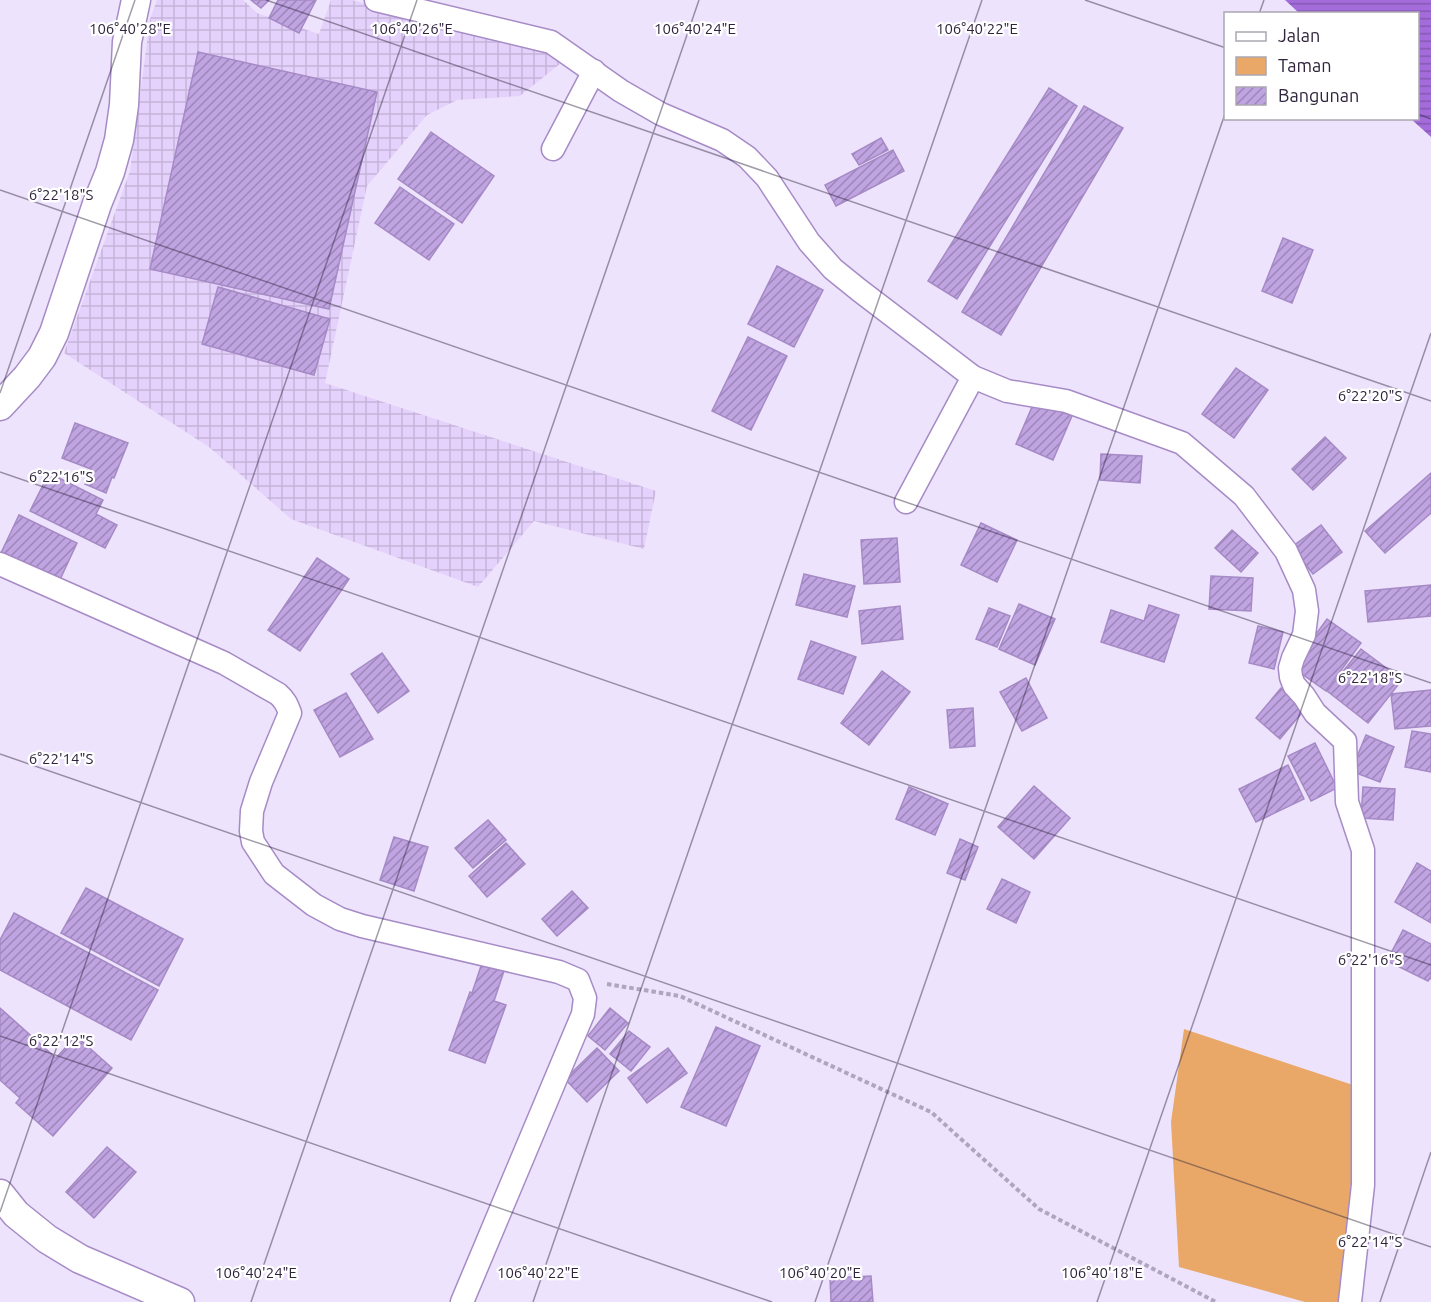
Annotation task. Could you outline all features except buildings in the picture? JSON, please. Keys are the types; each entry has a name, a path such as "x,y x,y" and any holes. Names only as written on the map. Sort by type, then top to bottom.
{"street":[{"path":"0,406 27,377 54,333 110,172 119,140 124,105 127,42 136,0"},
{"path":"376,0 551,42 621,91 661,114 722,140 747,158 767,178 809,242 833,269 973,377 1007,391 1066,401 1182,443 1244,496 1286,551 1305,590 1307,611 1304,635 1290,668 1294,685 1315,713 1345,741 1347,802 1363,850 1363,1185 1350,1302"},
{"path":"554,149 594,71"},
{"path":"906,502 973,377"},
{"path":"0,564 224,663 284,699 290,713 261,782 252,811 251,831 253,842 274,874 314,905 340,919 362,926 559,972 575,978 585,999 583,1014 462,1302"},
{"path":"0,1194 16,1214 46,1239 80,1259 180,1302"}],"path":[{"path":"575,978 680,996 931,1112 1040,1209 1216,1302"}],"shaded area":[{"path":"157,0 243,0 257,13 319,34 331,0 352,0 566,59 520,96 457,100 427,115 367,186 325,383 656,491 644,549 534,521 478,587 291,519 209,447 64,353 130,171 150,19"},
{"path":"1285,0 1431,0 1431,137 1412,120 1419,120 1419,12 1298,12"}],"green space":[{"path":"1184,1029 1359,1087 1341,1302 1305,1302 1179,1267 1171,1122"}]}
